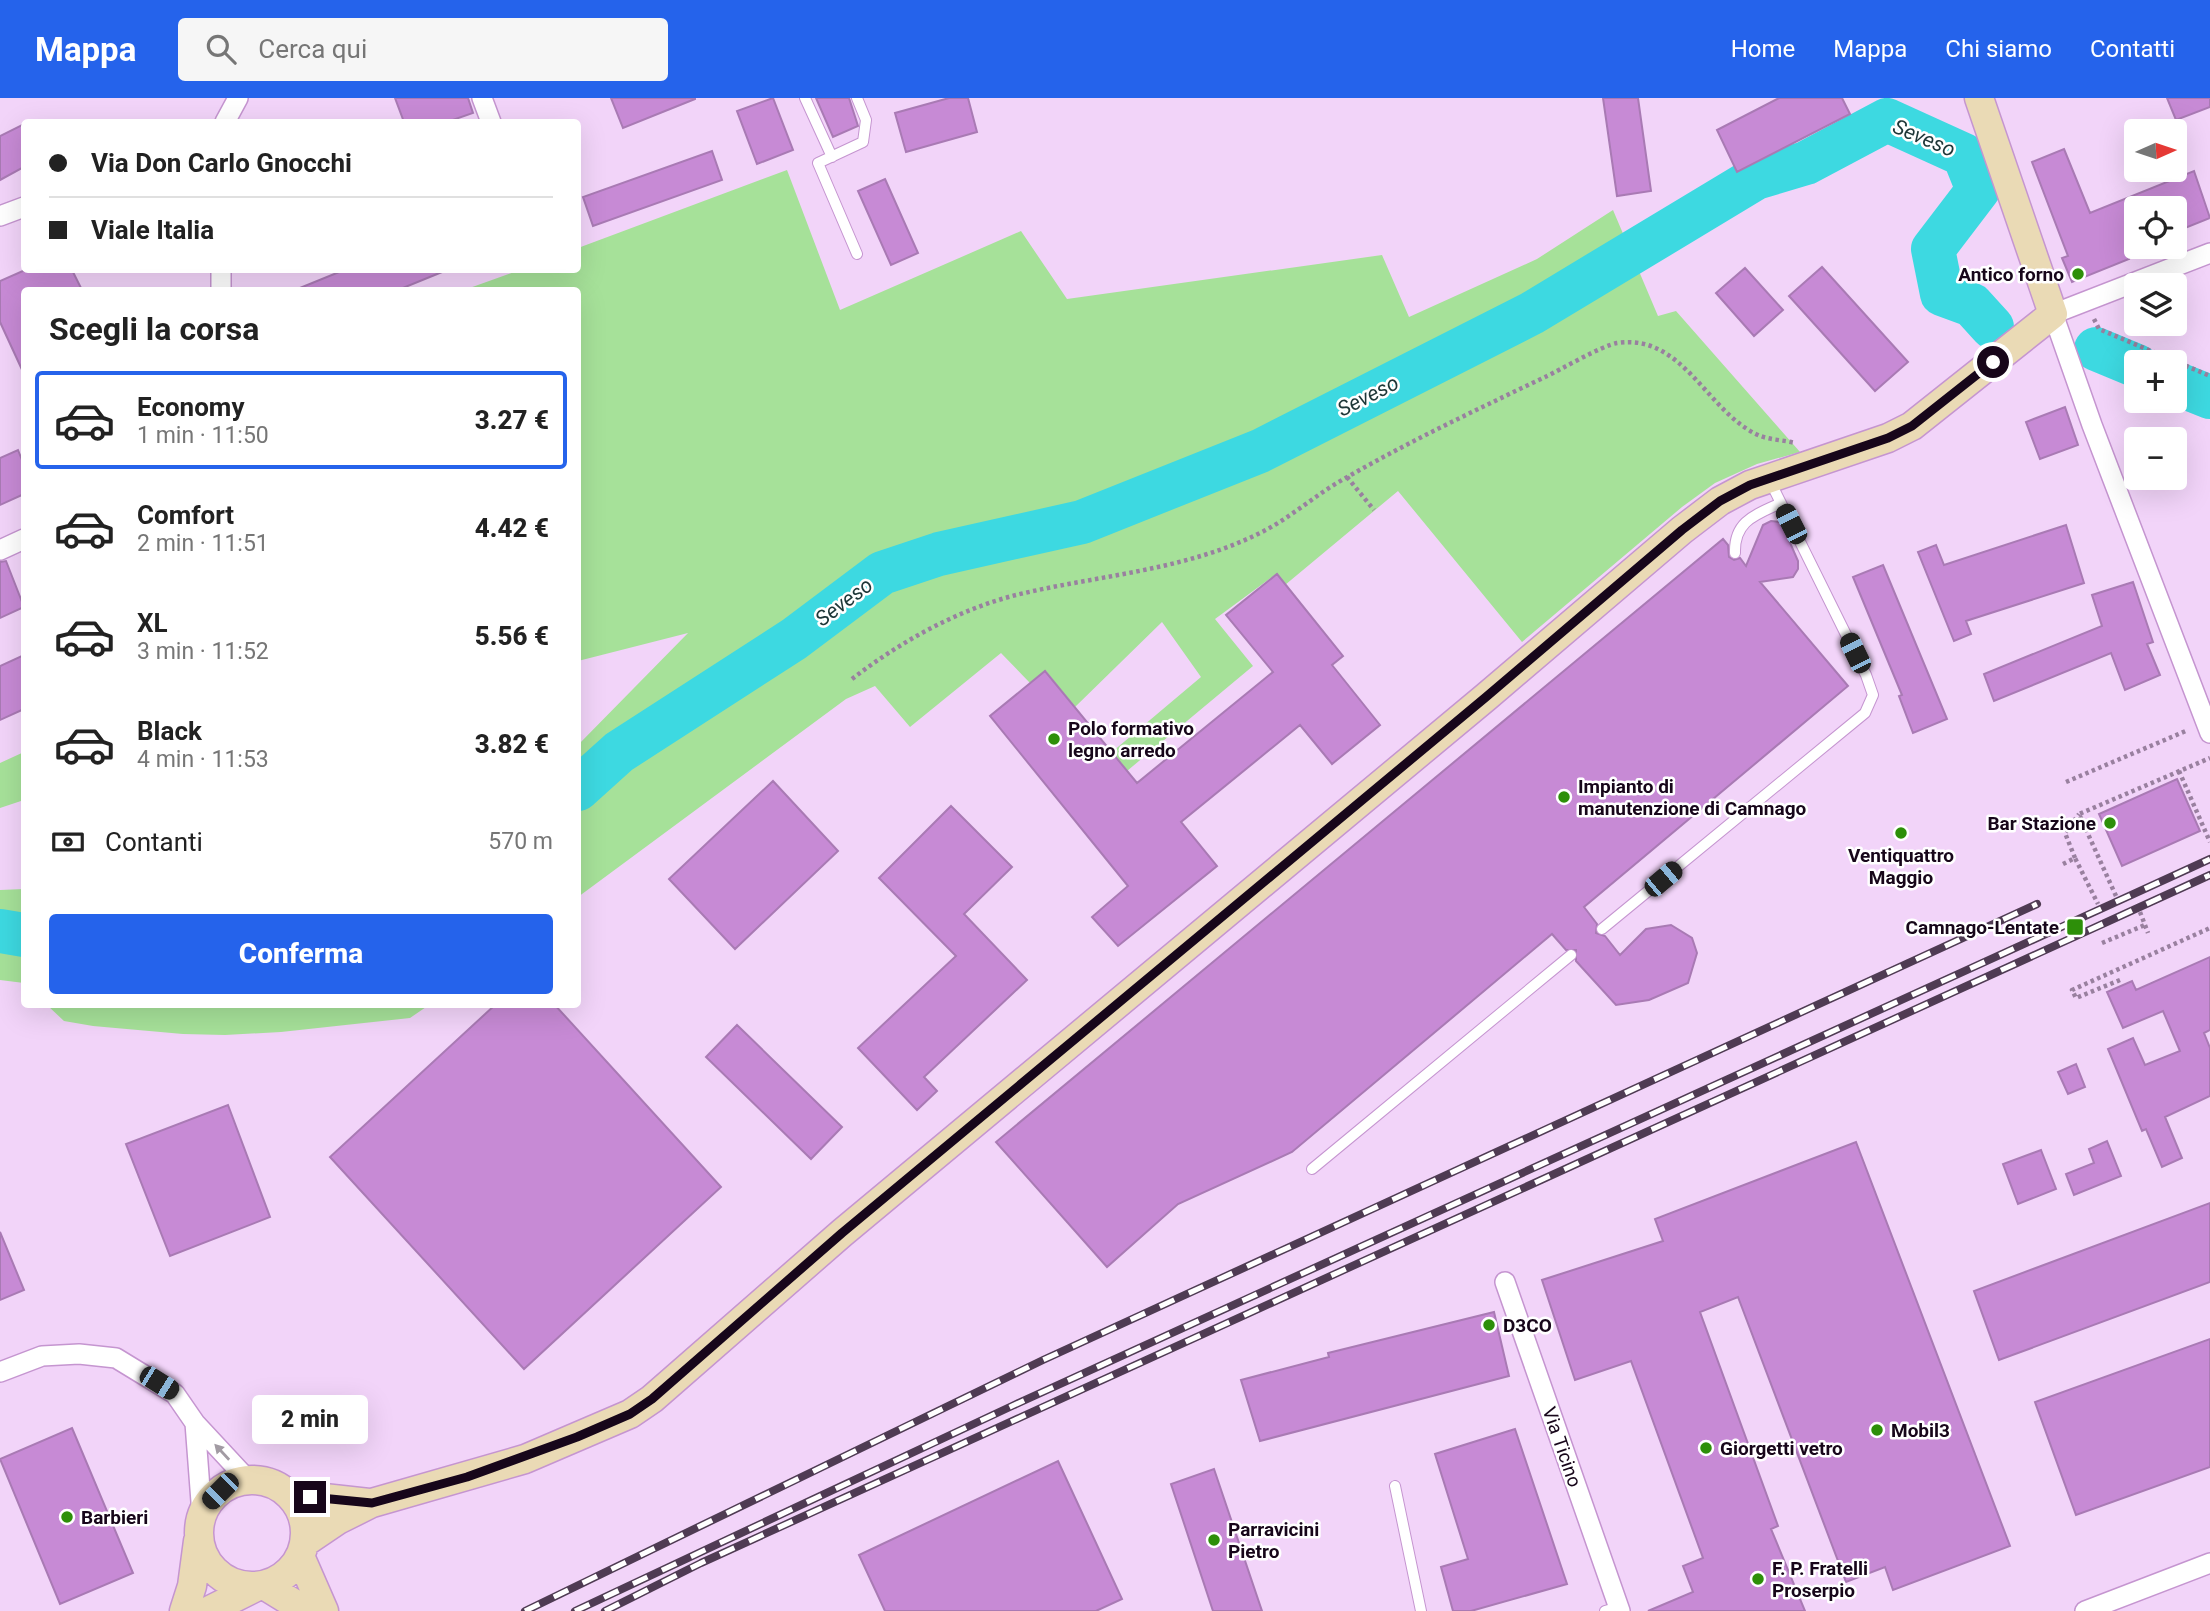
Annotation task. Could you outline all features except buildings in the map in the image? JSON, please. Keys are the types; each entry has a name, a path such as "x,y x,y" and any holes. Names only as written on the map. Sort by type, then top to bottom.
{"street":[{"path":"227,119 238,98"},
{"path":"482,98 490,119"},
{"path":"1979,98 2053,314 2203,697 2202,730"},
{"path":"0,216 21,208"},
{"path":"208,1611 285,1574 302,1550 338,1520 372,1503 525,1459 630,1414 652,1399 842,1233 1720,501 1775,491 1844,453 1912,426 2053,314 2210,253"},
{"path":"0,550 21,540"},
{"name":"Via Ticino","path":"1505,1282 1615,1610"},
{"path":"0,1372 42,1356 79,1354 116,1358 175,1394 195,1423 248,1480"},
{"path":"195,1423 202,1552 211,1567 224,1579 240,1585 261,1586 306,1611"},
{"path":"184,1611 192,1586 200,1525 220,1491 248,1480 276,1486 288,1494 299,1509 304,1526 302,1550 324,1611"},
{"path":"288,1494 372,1503"},
{"path":"2085,1611 2116,1605 2210,1563"}],"lane":[{"path":"805,98 832,156"},
{"path":"857,98 866,120 863,142 818,163 857,254"},
{"path":"1602,929 1866,713 1873,695 1866,675 1775,491 1742,525 1735,536 1735,553"},
{"path":"1312,1168 1571,955"},
{"path":"1395,1486 1421,1611"}],"path":[{"path":"2086,301 2099,329 2210,376"},
{"path":"852,679 878,659 944,621 1015,595 1120,576 1209,553 1262,532 1347,477 1437,429 1616,343 1650,346 1675,358 1720,405 1759,435 1844,453"},
{"path":"1347,477 1374,510"},
{"path":"2066,782 2202,730"},
{"path":"2098,904 2065,833 2080,814 2210,758"},
{"path":"2179,771 2210,842"},
{"path":"2080,814 2116,896"},
{"path":"2063,864 2075,858"},
{"path":"2140,912 2148,933"},
{"path":"2102,943 2145,925"},
{"path":"2120,980 2076,998 2072,990 2210,928"}],"green space":[{"path":"787,170 840,310 1021,231 1067,299 1382,255 1409,317 1537,259 1613,210 1658,316 1676,311 1800,452 1757,464 1715,483 1682,507 1522,642 1398,491 1285,585 1276,574 1215,619 1253,666 1127,771 1112,752 1201,677 1162,622 1075,707 1046,671 1030,683 1001,653 910,727 875,686 846,699 581,895 581,742 688,633 581,660 581,287 472,287 512,273 581,273 581,247"},
{"path":"21,753 21,801 0,808 0,763"},
{"path":"21,889 21,983 0,980 0,890"},
{"path":"50,1008 425,1008 410,1018 281,1032 225,1035 183,1034 64,1021"}],"waterway":[{"name":"Seveso","path":"581,786 619,752 794,639 882,573 939,554 1082,522 1260,451 1532,313 1756,178 1806,163 1887,120 1964,155 1978,190 1933,249 1942,294 1972,305 1992,327"},
{"name":"Seveso","path":"2096,349 2124,361"},
{"name":"Seveso","path":"2187,388 2210,397"},
{"name":"Seveso","path":"0,931 21,934"}],"railway":[{"path":"575,1611 1012,1406 2210,859"},
{"path":"605,1611 701,1563 2210,875"},
{"path":"525,1611 1043,1360 2037,904"}],"place":[{"name":"Antico forno","path":"2078,274"},
{"name":"Polo formativo legno arredo","path":"1054,739"},
{"name":"Impianto di manutenzione di Camnago","path":"1564,797"},
{"name":"Bar Stazione","path":"2110,823"},
{"name":"Ventiquattro Maggio","path":"1901,833"},
{"name":"Camnago-Lentate","path":"2075,927"},
{"name":"D3CO","path":"1489,1325"},
{"name":"Mobil3","path":"1877,1430"},
{"name":"Giorgetti vetro","path":"1706,1448"},
{"name":"Barbieri","path":"67,1517"},
{"name":"Parravicini Pietro","path":"1214,1540"},
{"name":"F. P. Fratelli Proserpio","path":"1758,1579"}],"route":[{"path":"310,1497 372,1503 525,1459 630,1414 652,1399 842,1233 1486,697 1682,530 1720,501 1750,485 1888,438 1912,426 1993,362"}]}
